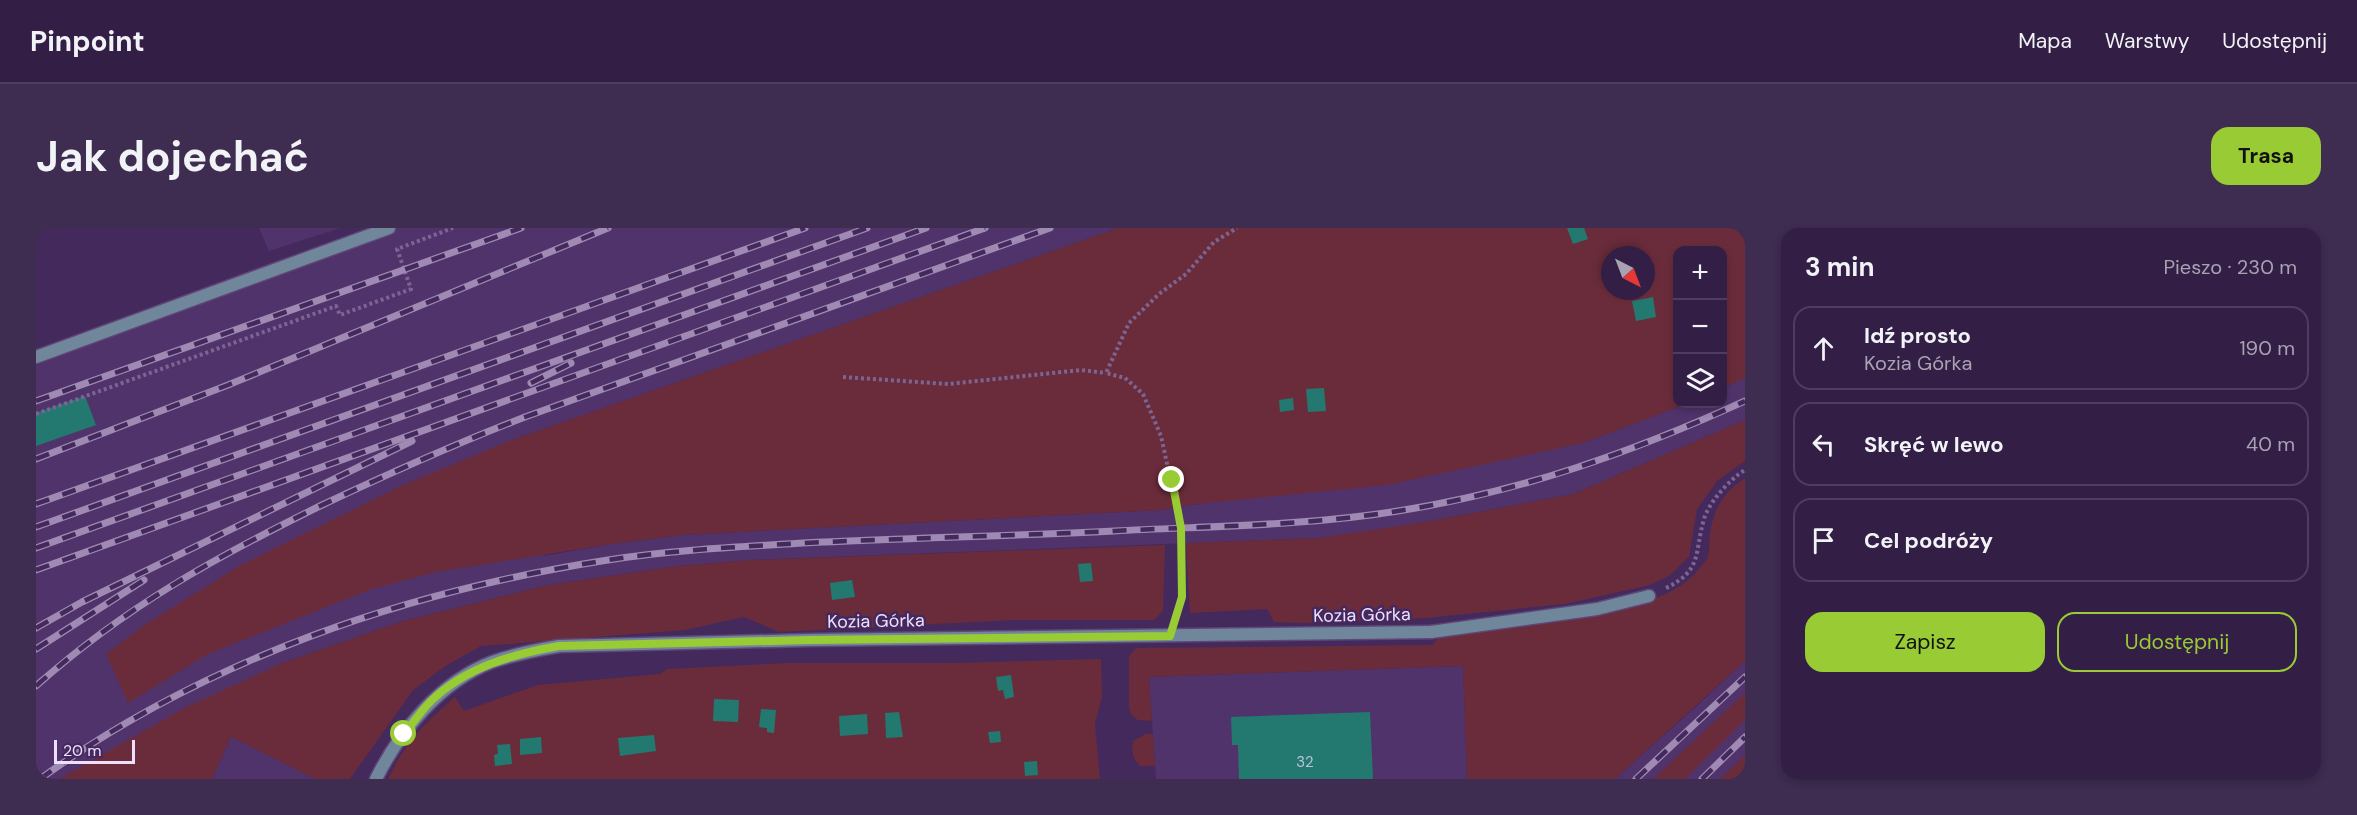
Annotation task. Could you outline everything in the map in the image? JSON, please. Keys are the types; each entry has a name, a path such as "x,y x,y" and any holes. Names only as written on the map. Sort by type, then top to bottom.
{"street":[{"path":"36,357 389,228"},
{"name":"Kozia Górka","path":"376,779 404,734 432,700 456,682 489,663 524,652 559,646 1431,632 1597,609 1649,596"}],"path":[{"path":"36,414 336,306 340,315 411,290 397,249 453,228"},
{"path":"1106,373 1129,323 1159,294 1186,274 1214,242 1236,228"},
{"path":"843,377 948,384 1081,370 1125,378 1143,394 1161,436 1181,528 1182,597 1170,636"},
{"path":"1649,596 1682,580 1696,561 1704,517 1712,502 1735,476 1745,470"}],"shaded area":[{"path":"259,228 340,228 269,251"},
{"path":"395,228 1118,228 512,440 544,556 683,535 1161,510 1583,443 1675,408 1727,408 1727,386 1745,378 1745,420 1573,494 1383,530 1318,538 752,560 678,566 548,585 403,621 285,662 59,779 36,779 36,365"},
{"path":"1118,228 1745,228 1745,378 1727,386 1727,246 1673,246 1673,408 1675,408 1583,443 1387,485 1197,504 1161,510 683,535 436,572 372,589 208,654 128,703 106,654 146,624 241,565 403,485 512,440"},
{"path":"1745,420 1745,461 1718,480 1697,509 1689,557 1669,576 1650,585 1565,604 1425,618 1305,623 1274,622 1267,609 1190,613 1186,543 1319,538 1431,521 1573,494"},
{"path":"1745,478 1745,661 1615,779 1467,779 1463,666 1149,677 1152,721 1138,720 1131,715 1129,656 1136,648 1433,645 1440,635 1577,619 1615,611 1650,600 1678,587 1697,571 1708,556 1710,533 1717,508 1731,489"},
{"path":"1165,545 1163,611 1154,620 1013,620 779,632 744,617 685,630 481,646 447,665 413,690 350,779 315,779 231,737 212,779 59,779 186,707 285,662 403,621 548,585 678,566 752,560"},
{"path":"1101,659 1102,697 1095,724 1100,779 388,779 401,754 417,734 455,697 464,711 538,685 660,674 667,669 788,663 955,663"},
{"path":"1745,661 1745,779 1615,779 1701,702"},
{"path":"1463,666 1467,779 1156,779 1149,677"},
{"path":"1745,693 1745,720 1685,779 1653,779"},
{"path":"1146,734 1153,734 1155,766 1140,766 1133,755 1133,741"},
{"path":"231,737 315,779 212,779"},
{"path":"1745,755 1745,779 1720,779"}],"building":[{"path":"1567,228 1584,228 1588,239 1573,244"},
{"path":"1653,300 1656,317 1636,321 1632,301"},
{"path":"1324,388 1326,411 1308,412 1306,389"},
{"path":"85,396 96,425 36,446 36,413"},
{"path":"1293,398 1294,410 1280,412 1279,400"},
{"path":"1091,563 1093,581 1080,582 1078,564"},
{"path":"852,580 855,597 832,600 830,583"},
{"path":"1011,675 1014,697 1005,699 1003,690 998,691 996,677"},
{"path":"714,699 739,700 738,722 713,721"},
{"path":"761,709 776,710 774,733 767,732 767,728 759,727"},
{"path":"899,712 903,737 886,738 885,713"},
{"path":"1370,712 1373,779 1239,779 1238,745 1232,745 1231,717"},
{"path":"867,714 868,734 840,736 839,716"},
{"path":"1000,731 1001,742 990,743 988,732"},
{"path":"654,735 656,751 620,756 618,738"},
{"path":"541,737 542,753 520,755 520,739"},
{"path":"510,744 512,764 495,766 494,755 498,754 497,745"},
{"path":"1037,761 1038,775 1025,776 1024,762"}],"railway":[{"path":"36,401 521,228"},
{"path":"36,459 228,385 608,228"},
{"path":"36,504 805,228"},
{"path":"36,527 867,228"},
{"path":"36,548 926,228"},
{"path":"36,570 985,228"},
{"path":"36,686 103,632 207,565 281,525 396,471 525,417 1050,228"},
{"path":"531,383 571,363"},
{"path":"40,779 104,736 240,665 311,636 384,611 458,590 533,573 608,560 705,549 842,541 1257,525 1363,516 1443,503 1532,481 1661,437 1745,401"},
{"path":"36,628 82,602 412,441"},
{"path":"36,649 144,580"},
{"path":"1636,779 1745,677"},
{"path":"1702,779 1745,737"}],"route":[{"path":"404,734 432,700 456,682 489,663 524,652 559,646 809,640 1170,636 1182,597 1181,528 1172,480"}]}
